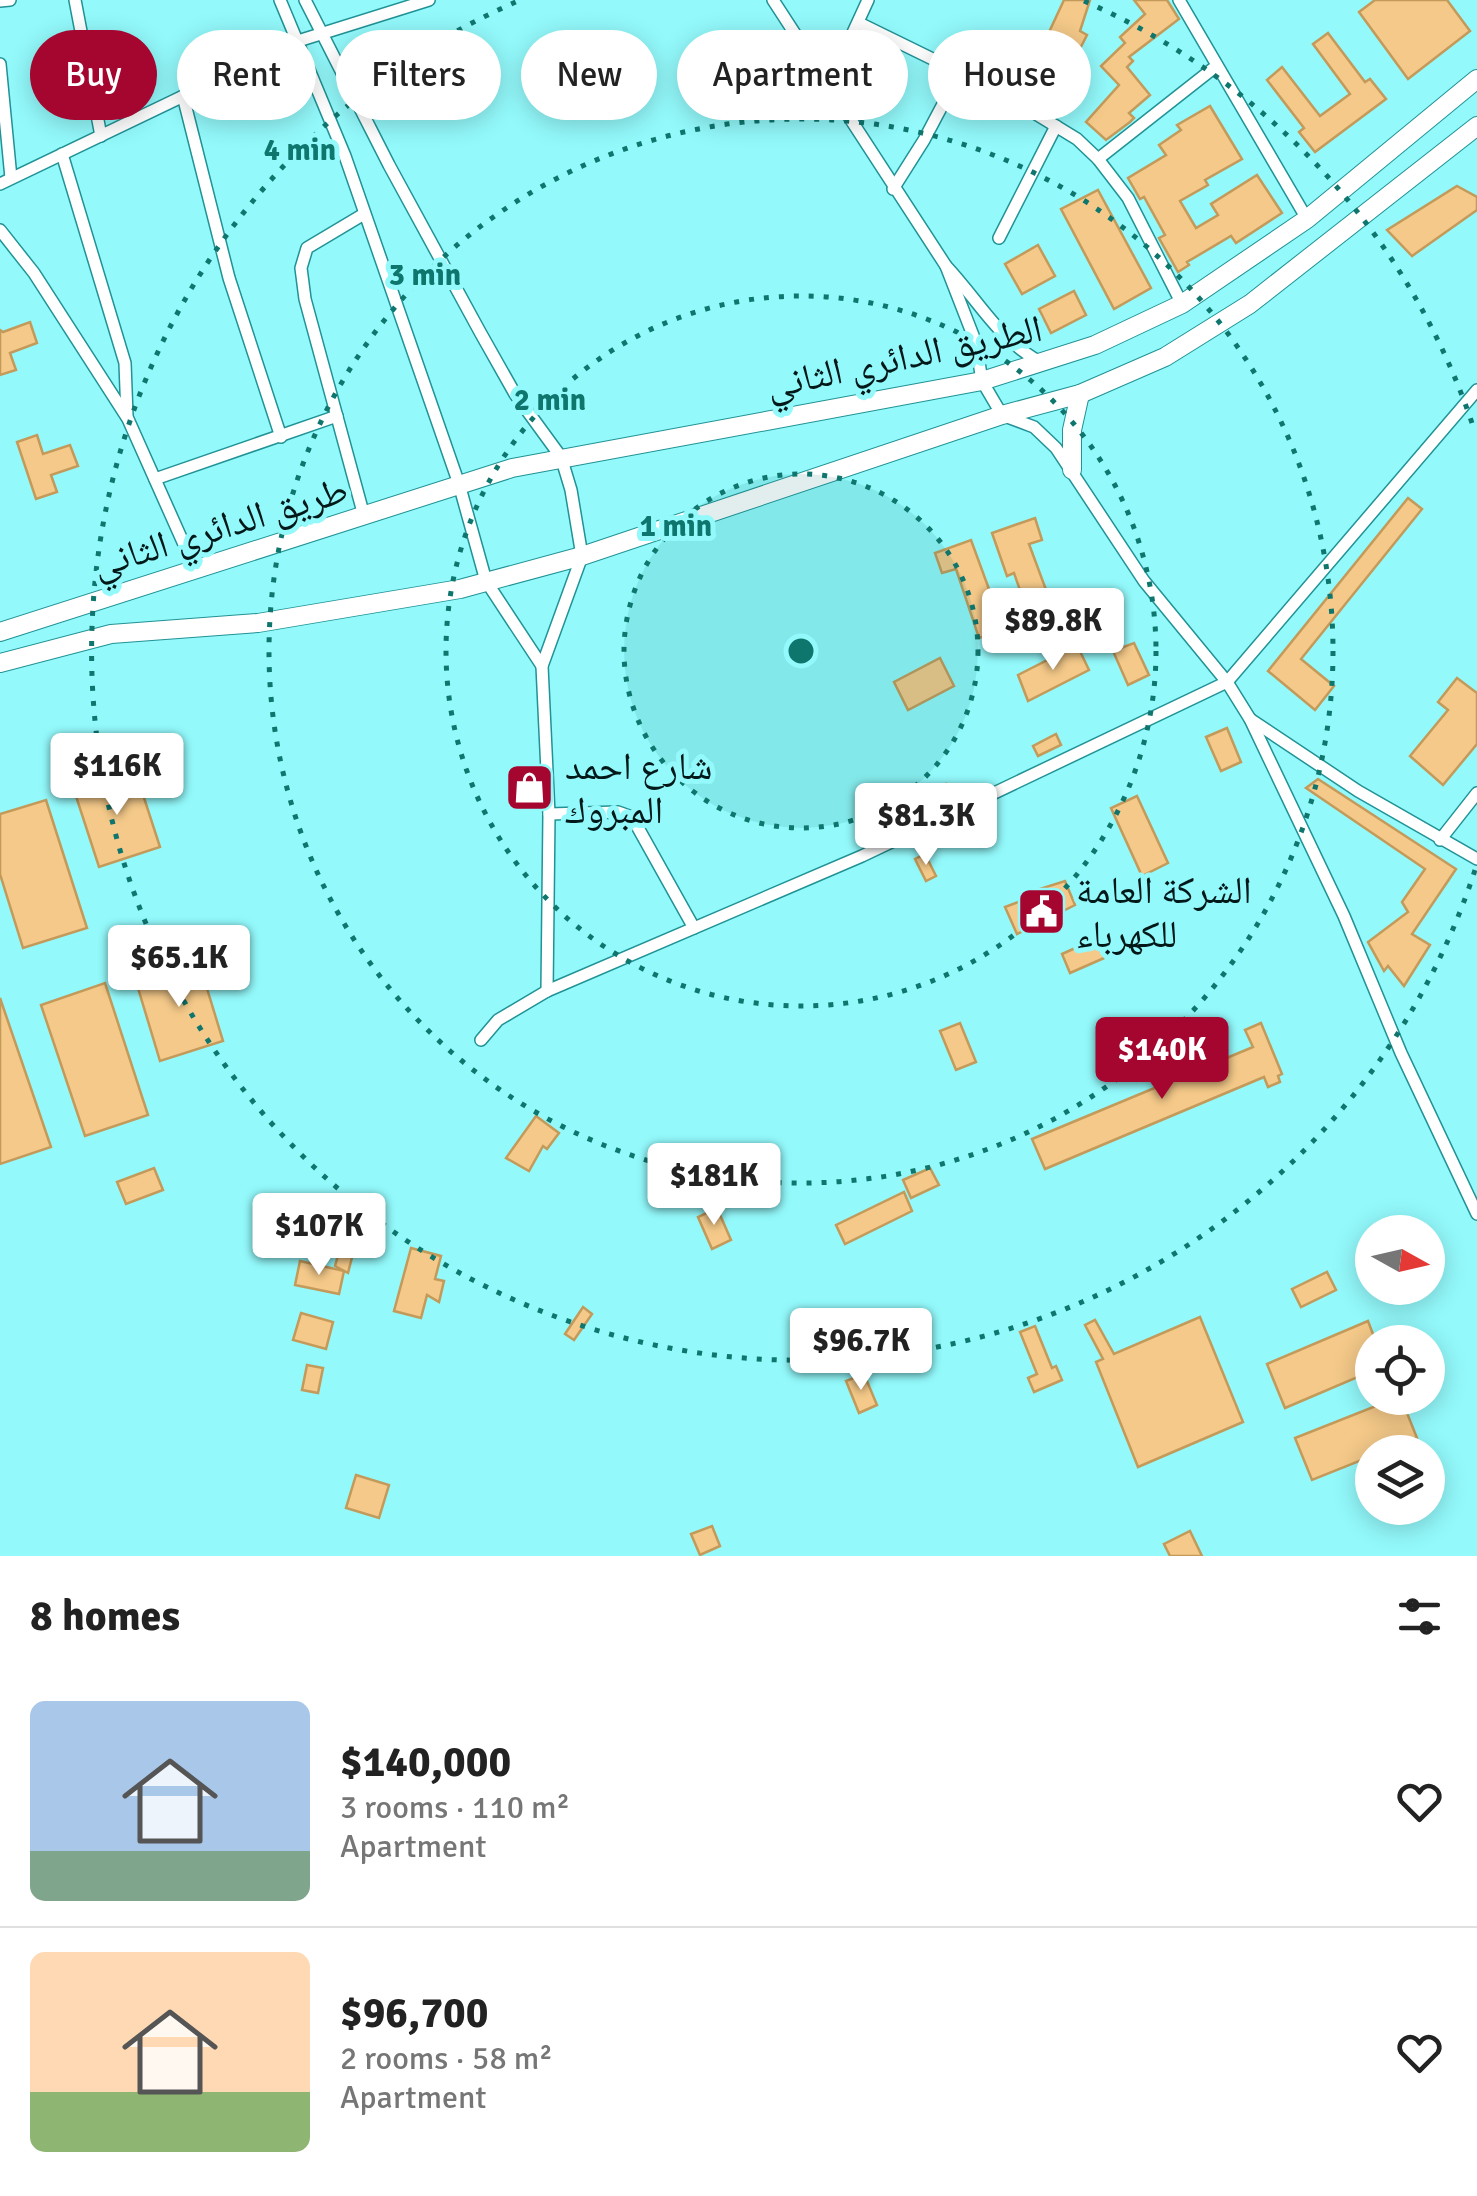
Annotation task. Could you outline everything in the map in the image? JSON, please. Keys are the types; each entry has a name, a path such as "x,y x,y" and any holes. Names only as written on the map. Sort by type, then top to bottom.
{"main road":[{"name":"الطريق الدائري الثاني","path":"460,484 560,457 672,440 982,381 1095,345 1182,304 1307,219 1477,79"},
{"name":"الطريق الدائري الثاني","path":"486,582 582,556 1002,415 1080,394 1166,357 1250,304 1477,126"},
{"path":"1072,470 1072,430 1080,394"},
{"name":"طريق الدائري الثاني","path":"0,632 460,484"},
{"path":"0,663 111,634 258,623 486,582"}],"street":[{"path":"0,1 10,0"},
{"path":"75,0 101,136"},
{"path":"280,0 293,30"},
{"path":"305,0 488,347 523,407 560,457 576,510 582,556 542,666 549,814 547,991"},
{"path":"316,36 430,0"},
{"path":"772,0 791,30"},
{"path":"855,30 868,0"},
{"path":"1178,0 1307,219"},
{"path":"859,22 928,56"},
{"path":"0,64 6,181 177,99"},
{"path":"1098,158 1215,67"},
{"path":"316,85 345,156 460,484 486,582 542,666"},
{"path":"189,120 229,278 281,437"},
{"path":"849,120 946,266 1007,340 1040,362"},
{"path":"893,189 933,120"},
{"path":"1045,120 1077,139 1098,158 1128,198 1182,304"},
{"path":"999,238 1056,126"},
{"path":"62,154 124,363 128,419"},
{"path":"364,214 307,248 301,268 305,299 364,516"},
{"path":"0,230 34,273 128,419 195,569"},
{"path":"946,266 976,343 982,381 1002,415 1034,427 1056,448 1144,581 1227,682 1250,718 1344,916 1401,1053 1477,1214"},
{"path":"480,1040 498,1020 547,991 862,856 1227,682 1477,390"},
{"path":"155,479 337,416"},
{"path":"1250,718 1358,790 1477,859"},
{"path":"1440,840 1477,793"},
{"path":"549,814 618,812 632,816 694,928"}],"building":[{"path":"1064,0 1090,0 1080,30 1050,30"},
{"path":"1134,0 1167,0 1179,19 1129,57 1133,61 1127,67 1150,95 1129,113 1134,118 1106,140 1086,122 1119,85 1101,66 1125,43 1120,37 1145,14"},
{"path":"1375,0 1447,0 1470,31 1408,79 1359,12"},
{"path":"1328,33 1365,82 1370,79 1386,99 1315,152 1299,132 1304,128 1267,80 1282,67 1320,116 1350,94 1313,44"},
{"path":"1210,106 1242,159 1205,180 1208,185 1180,201 1196,228 1218,215 1211,204 1257,175 1282,213 1236,243 1231,236 1187,262 1189,265 1178,272 1159,238 1165,235 1144,197 1140,199 1128,178 1166,155 1159,145 1181,130 1177,125"},
{"path":"1457,186 1477,197 1477,210 1412,256 1387,230"},
{"path":"1098,190 1151,288 1114,309 1061,209"},
{"path":"1038,245 1055,276 1022,294 1005,264"},
{"path":"1074,291 1086,315 1051,333 1039,309"},
{"path":"30,322 37,343 10,353 16,370 0,375 0,330"},
{"path":"37,435 43,454 70,445 78,466 51,475 57,492 36,499 17,442"},
{"path":"1408,498 1422,509 1301,659 1334,686 1315,710 1268,671"},
{"path":"1035,518 1042,540 1029,544 1055,614 1031,622 1014,573 1007,576 992,533"},
{"path":"971,540 1004,630 979,638 956,569 942,573 935,553"},
{"path":"1134,643 1149,675 1128,685 1113,651"},
{"path":"1077,645 1089,670 1028,701 1018,675"},
{"path":"940,658 954,686 908,710 894,682"},
{"path":"1457,678 1477,693 1477,744 1443,785 1410,756 1448,710 1438,702"},
{"path":"1227,728 1241,762 1221,771 1206,737"},
{"path":"1056,734 1061,745 1038,756 1033,746"},
{"path":"135,770 160,847 99,867 74,790"},
{"path":"1318,779 1456,869 1412,934 1430,945 1404,986 1388,966 1384,971 1368,942 1408,912 1402,902 1425,869 1306,788"},
{"path":"946,784 953,801 928,813 921,795"},
{"path":"1137,796 1168,863 1142,876 1111,808"},
{"path":"46,800 87,928 23,948 0,874 0,814"},
{"path":"925,854 936,876 926,881 915,859"},
{"path":"1065,881 1075,905 1017,934 1005,907 1026,899 1024,894"},
{"path":"1102,936 1111,955 1070,973 1062,954"},
{"path":"198,959 223,1041 160,1061 135,978"},
{"path":"105,983 148,1115 85,1136 41,1005"},
{"path":"0,998 51,1147 0,1164"},
{"path":"960,1023 976,1062 956,1070 940,1031"},
{"path":"1261,1023 1282,1074 1278,1076 1280,1082 1268,1087 1264,1077 1045,1169 1032,1139 1253,1047 1245,1030"},
{"path":"536,1116 559,1133 547,1149 543,1146 529,1171 506,1158"},
{"path":"154,1168 163,1190 126,1204 117,1182"},
{"path":"930,1168 939,1185 911,1198 903,1180"},
{"path":"904,1192 912,1211 845,1244 836,1225"},
{"path":"717,1208 731,1240 712,1249 698,1217"},
{"path":"344,1235 357,1238 348,1273 335,1266"},
{"path":"411,1248 441,1256 435,1279 444,1281 439,1302 427,1295 421,1318 394,1311"},
{"path":"300,1261 344,1271 339,1294 295,1285"},
{"path":"1327,1272 1336,1290 1301,1307 1292,1289"},
{"path":"583,1307 592,1314 574,1340 565,1334"},
{"path":"301,1313 333,1322 326,1349 293,1340"},
{"path":"1200,1317 1243,1422 1138,1467 1096,1362 1103,1359 1085,1325 1095,1320 1114,1354"},
{"path":"1035,1326 1052,1368 1056,1366 1062,1380 1034,1392 1028,1378 1037,1374 1020,1332"},
{"path":"1355,1327 1355,1378 1285,1408 1267,1364"},
{"path":"307,1365 323,1368 318,1393 302,1390"},
{"path":"864,1374 877,1405 859,1413 846,1381"},
{"path":"1355,1414 1408,1415 1416,1435 1355,1435 1355,1463 1312,1480 1295,1438"},
{"path":"356,1475 389,1485 379,1518 346,1508"},
{"path":"712,1526 720,1546 700,1555 691,1534"},
{"path":"1190,1531 1202,1556 1170,1556 1164,1544"}],"place":[{"name":"شارع احمد المبروك","path":"530,788"},
{"name":"الشركة العامة للكهرباء","path":"1041,912"}]}
